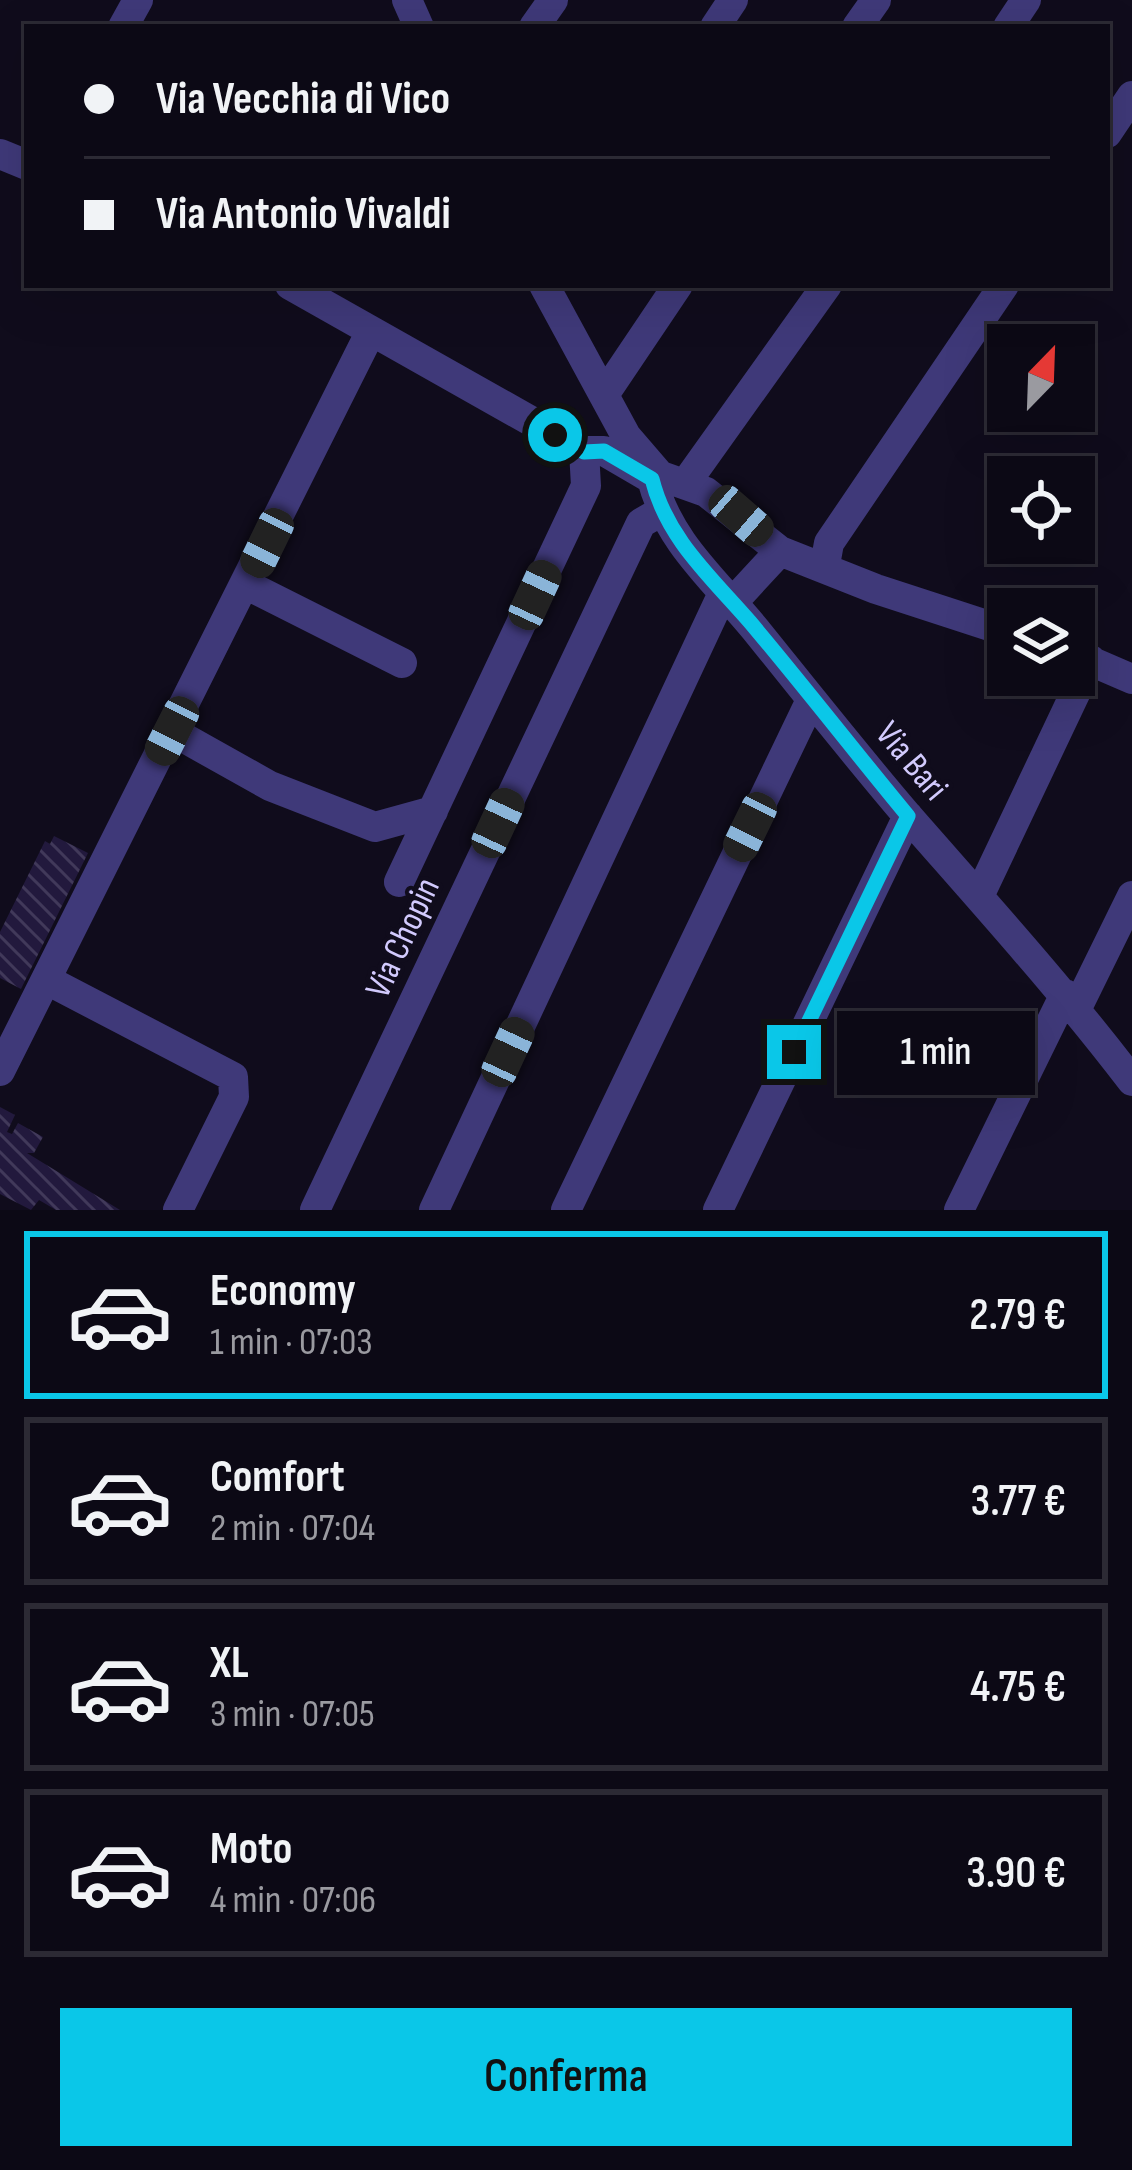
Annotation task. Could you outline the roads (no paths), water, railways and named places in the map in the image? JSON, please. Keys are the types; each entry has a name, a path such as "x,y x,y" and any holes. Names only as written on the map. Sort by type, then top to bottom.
{"street":[{"path":"1110,129 1132,96"},
{"path":"295,288 584,452 604,451 666,480 706,492 780,551 987,625"},
{"name":"Via Bari","path":"546,288 626,436 666,480 660,512 692,560 1071,1001 1132,1081"},
{"path":"604,395 676,288"},
{"path":"666,480 825,288"},
{"path":"825,565 829,543 1002,288"},
{"path":"0,1071 371,331"},
{"path":"399,882 586,485 584,452"},
{"name":"Via Chopin","path":"315,1210 641,523 660,512"},
{"path":"434,1210 728,598 780,551"},
{"path":"247,585 402,663"},
{"path":"1095,663 1132,679"},
{"path":"980,894 1065,696"},
{"path":"566,1210 811,700"},
{"path":"172,731 271,786 375,827 433,811"},
{"path":"718,1210 908,816"},
{"path":"959,1210 1132,896"},
{"path":"47,980 233,1077 234,1097 178,1210"}]}
